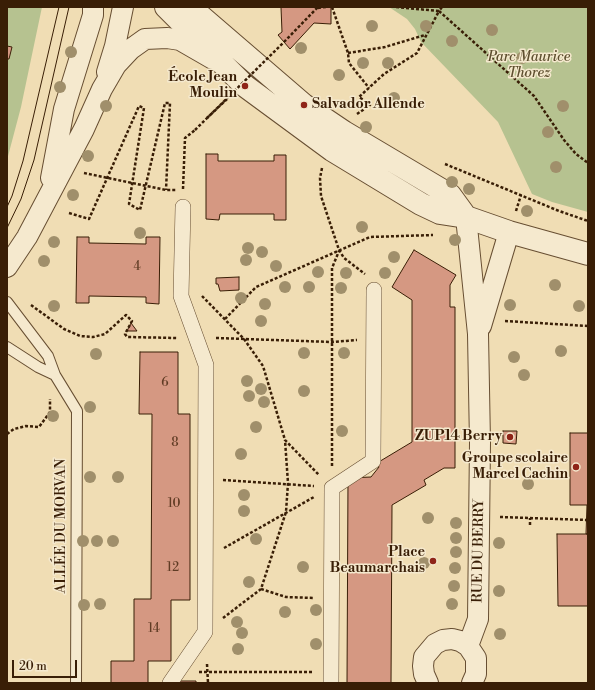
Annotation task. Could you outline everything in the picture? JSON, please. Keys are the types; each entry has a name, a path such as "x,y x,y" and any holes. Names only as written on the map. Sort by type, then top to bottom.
{"street":[{"path":"102,89 115,46 123,7"},
{"path":"166,7 245,86 332,150 421,204 440,213 466,217 509,232 588,254"},
{"path":"190,7 304,105 344,132 450,195 466,217"},
{"path":"48,194 64,109 96,10"},
{"path":"7,267 27,237 48,194 84,129 102,89 116,65 131,49 145,39 167,38 180,40 224,65"},
{"path":"174,677 204,632 206,365 181,296 183,207"},
{"name":"RUE DU BERRY","path":"466,217 478,334 478,619 468,646"},
{"name":"RUE DU BERRY","path":"478,334 509,232"},
{"path":"331,677 332,488 373,461 374,290"},
{"path":"428,683 424,674 423,666 429,650 435,644 443,640 460,641 468,646 476,658 477,666 476,674 472,683"}],"lane":[{"path":"7,302 48,356 55,375"},
{"path":"7,347 38,367 55,375"},
{"name":"ALLÉE DU MORVAN","path":"55,375 76,410 76,683"}],"path":[{"path":"207,118 318,7 326,7"},
{"path":"332,7 348,53 349,63 369,88"},
{"path":"395,7 439,11 534,96 564,140 576,154 588,164"},
{"path":"356,115 370,105 359,97 384,74 417,53 442,7"},
{"path":"348,53 385,47 426,34"},
{"path":"273,50 279,54"},
{"path":"183,207 185,138 223,102"},
{"path":"69,212 89,219 107,178 139,106 144,108 132,183 129,204 140,210 146,186 165,103 170,103 166,190 146,186 132,183 107,178 84,173"},
{"path":"350,110 362,120"},
{"path":"443,163 559,211 588,221"},
{"path":"323,165 320,178 321,196 339,250 344,258 367,275 374,290"},
{"path":"224,319 256,287 370,237 440,234"},
{"path":"332,488 332,268 339,250"},
{"path":"182,276 244,339 263,366 285,440 288,484 286,512 261,589 204,632"},
{"path":"30,305 64,329 80,336 93,337 105,334 126,315 132,321 125,334 127,337 332,342 374,339"},
{"path":"503,321 588,326"},
{"path":"7,434 14,429 26,426 39,427 50,412 50,393 62,385"},
{"path":"285,440 332,488"},
{"path":"205,480 288,484 332,488"},
{"path":"205,559 286,512 332,488"},
{"path":"504,517 587,520"},
{"path":"530,518 530,525"},
{"path":"261,589 286,597 331,598"},
{"path":"174,677 331,677"}],"green space":[{"path":"7,7 42,7 21,107 7,160 7,59 9,59 12,47 7,46"},
{"name":"Parc Maurice Thorez","path":"389,7 588,7 588,212 552,202 532,194 498,122 421,42 415,29 407,19"}],"building":[{"path":"281,7 331,7 331,24 314,23 290,49 278,35 282,32"},
{"path":"7,46 12,47 9,59 7,59"},
{"path":"206,154 218,154 218,161 274,161 274,155 286,155 286,220 274,220 274,214 220,214 219,220 206,219"},
{"path":"77,237 89,237 89,243 146,244 146,237 160,237 159,304 146,303 146,297 89,296 89,303 76,303"},
{"path":"414,250 456,275 450,285 450,307 455,307 455,468 444,468 424,480 426,485 392,505 391,683 347,683 348,478 371,477 379,467 377,463 412,442 412,300 392,287"},
{"path":"239,277 239,290 220,291 218,284 216,284 216,278"},
{"path":"131,323 137,331 127,331"},
{"path":"140,352 178,352 178,414 190,414 190,600 171,600 171,661 148,661 148,683 111,683 111,661 134,661 134,599 151,599 152,414 139,414"},
{"name":"ZUP14 Berry","path":"503,431 517,431 516,444 503,443"},
{"name":"Groupe scolaire Marcel Cachin","path":"570,433 588,433 588,534 586,534 587,505 570,505"},
{"path":"557,534 588,534 588,606 558,606"},
{"path":"174,681 196,681 196,683 174,683"}],"tram line":[{"path":"7,207 23,161 59,7"},
{"path":"7,228 21,199 34,160 69,7"}],"place":[{"name":"École Jean Moulin","path":"245,86"},
{"name":"Salvador Allende","path":"304,105"},
{"name":"ZUP14 Berry","path":"510,437"},
{"name":"Groupe scolaire Marcel Cachin","path":"576,467"},
{"name":"Place Beaumarchais","path":"433,561"}]}
